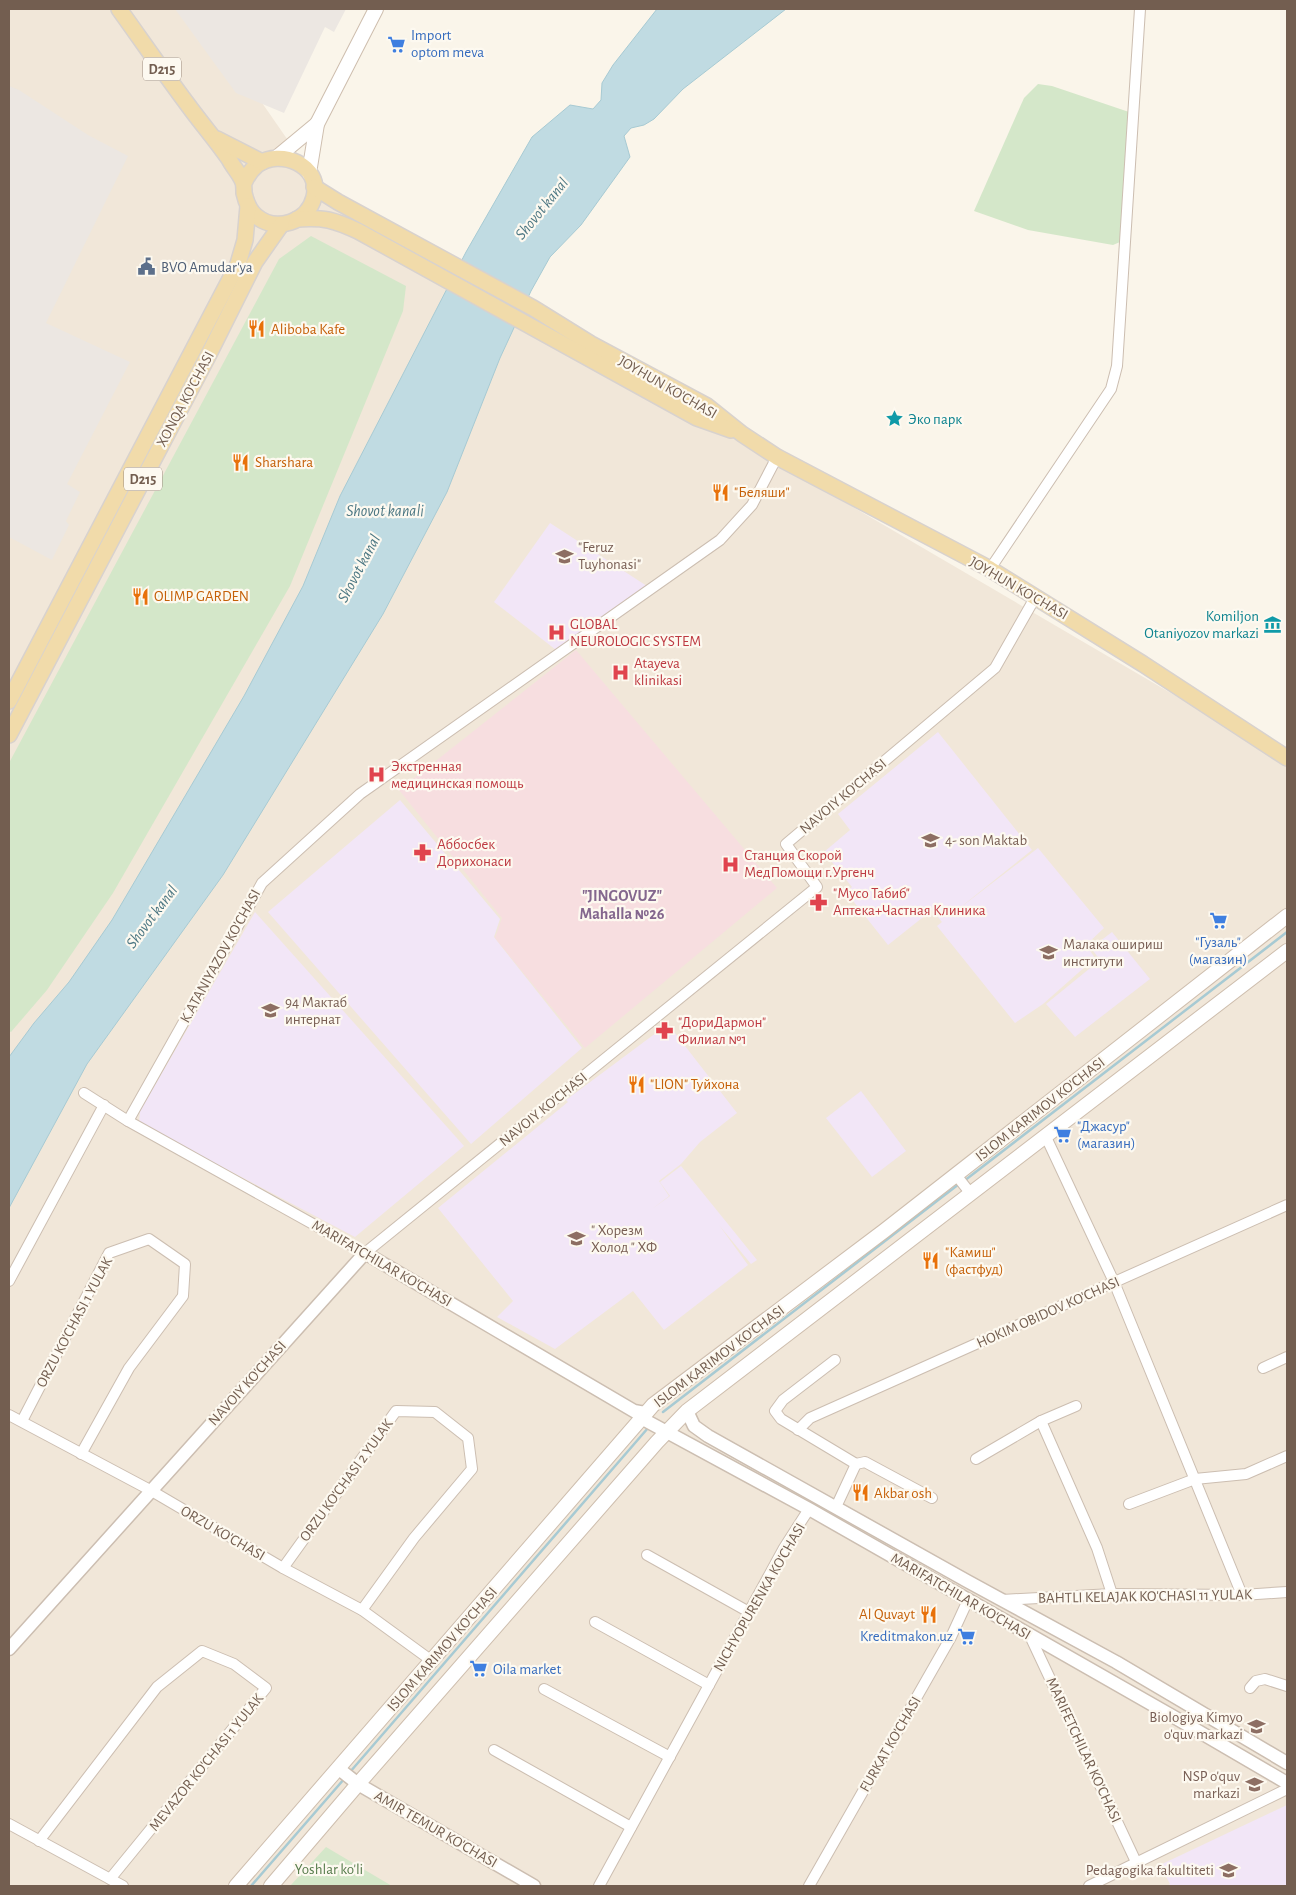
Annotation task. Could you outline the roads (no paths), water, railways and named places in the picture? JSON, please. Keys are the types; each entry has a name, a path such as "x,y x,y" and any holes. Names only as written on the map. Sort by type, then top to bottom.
{"main road":[{"name":"D215","path":"119,9 188,106 215,138 244,183 248,206"},
{"path":"297,219 311,205 314,196 312,180 317,124 376,9"},
{"path":"244,183 250,172 317,124"},
{"name":"D215","path":"215,138 269,160 294,160 312,180"},
{"path":"312,180 338,202 533,308 588,350"},
{"path":"248,206 262,220 280,225 297,219 319,218 341,224 522,321 588,350"},
{"name":"XONQA KO'CHASI","path":"9,701 238,264 245,240 248,206"},
{"name":"XONQA KO'CHASI","path":"9,735 208,356 255,262 280,225"},
{"path":"194,348 208,356"},
{"name":"JOYHUN KO'CHASI","path":"588,350 707,406 742,434 777,457 990,569 1144,664 1287,758"},
{"name":"ISLOM KARIMOV KO'CHASI","path":"236,1886 432,1661 640,1414 956,1175 1287,916"},
{"name":"ISLOM KARIMOV KO'CHASI","path":"270,1886 667,1431 687,1411 1287,950"}],"street":[{"path":"990,569 1111,389 1116,366 1140,9"},
{"name":"K.ATANIYAZOV KO'CHASI","path":"128,1121 262,883 360,794 720,540 752,504 777,457"},
{"name":"NAVOIY KO'CHASI","path":"9,1648 365,1253 816,887 786,844 995,668 1036,596"},
{"name":"MARIFATCHILAR KO'CHASI","path":"84,1093 128,1121 365,1253 667,1431 1174,1717 1287,1784"},
{"path":"9,1281 104,1105"},
{"path":"1046,1137 1114,1282 1242,1595"},
{"path":"956,1175 971,1194"},
{"name":"HOKIM OBIDOV KO'CHASI","path":"798,1430 810,1418 1287,1205"},
{"name":"ORZU KO'CHASI 1 YULAK","path":"22,1422 109,1253 149,1240 185,1264 183,1296 129,1368 82,1454"},
{"path":"1263,1368 1287,1358"},
{"path":"835,1360 782,1400 775,1411 780,1419 856,1464 865,1462 932,1498"},
{"path":"976,1459 1041,1421 1076,1406"},
{"name":"ORZU KO'CHASI 2 YULAK","path":"283,1568 396,1411 435,1412 468,1438 472,1469 414,1538 362,1610"},
{"name":"MARIFATCHILAR KO'CHASI","path":"687,1411 694,1426 708,1436 1116,1662 1287,1763"},
{"name":"ORZU KO'CHASI","path":"9,1415 150,1490 283,1568 362,1610 432,1661"},
{"path":"1041,1421 1097,1548 1112,1594"},
{"path":"1130,1504 1195,1479 1246,1474 1287,1456"},
{"path":"836,1507 856,1464"},
{"name":"NICHYOPURENKA KO'CHASI","path":"599,1886 784,1548 809,1510"},
{"path":"646,1555 749,1612"},
{"name":"BAHTLI KELAJAK KO'CHASI 11 YULAK","path":"1002,1600 1112,1594 1242,1595 1287,1592"},
{"name":"FURKAT KO'CHASI","path":"809,1886 950,1637 968,1600"},
{"name":"NICHYOPURENKA KO'CHASI","path":"595,1622 709,1685"},
{"name":"MARIFETCHILAR KO'CHASI","path":"1030,1636 1137,1864"},
{"name":"MEVAZOR KO'CHASI 1 YULAK","path":"40,1841 158,1687 202,1651 234,1664 266,1688 110,1879"},
{"path":"1250,1688 1256,1681 1265,1679 1287,1686"},
{"path":"544,1689 670,1757"},
{"path":"494,1750 631,1827"},
{"name":"AMIR TEMUR KO'CHASI","path":"339,1768 358,1784 534,1886"},
{"path":"1089,1886 1287,1789"},
{"path":"9,1824 123,1886"}],"water":[{"name":"Shovot kanali","path":"657,9 786,9 683,89 654,119 644,125 631,128 624,136 630,157 581,225 550,257 531,291 500,358 447,492 383,614 223,875 87,1064 9,1208 9,1057 34,1023 69,982 112,920 244,696 303,586 340,496 466,252 532,137 570,105 593,109 601,100 602,83 613,65"}],"waterway":[{"path":"964,1181 1287,932"},
{"path":"663,1412 959,1184"},
{"path":"350,1772 648,1428"},
{"path":"251,1886 345,1778"}],"place":[{"name":"Import optom meva","path":"397,44"},
{"name":"BVO Amudar'ya","path":"147,267"},
{"name":"Aliboba Kafe","path":"257,329"},
{"name":"Эко парк","path":"894,419"},
{"name":"Sharshara","path":"241,462"},
{"name":"\"Беляши\"","path":"720,492"},
{"name":"\"Feruz Tuyhonasi\"","path":"564,556"},
{"name":"OLIMP GARDEN","path":"140,596"},
{"name":"Komiljon Otaniyozov markazi","path":"1273,625"},
{"name":"GLOBAL NEUROLOGIC SYSTEM","path":"556,633"},
{"name":"Atayeva klinikasi","path":"620,672"},
{"name":"Экстренная медицинская помощь","path":"377,775"},
{"name":"4- son Maktab","path":"931,840"},
{"name":"Аббосбек Дорихонаси","path":"423,853"},
{"name":"Станция Скорой МедПомощи г.Ургенч","path":"730,864"},
{"name":"\"Мусо Табиб\" Аптека+Частная Клиника","path":"819,902"},
{"name":"\"Гузаль\" (магазин)","path":"1218,921"},
{"name":"Малака ошириш институти","path":"1049,953"},
{"name":"94 Мактаб интернат","path":"271,1011"},
{"name":"\"ДориДармон\" Филиал №1","path":"664,1031"},
{"name":"\"LION\" Туйхона","path":"636,1084"},
{"name":"\"Джасур\" (магазин)","path":"1063,1135"},
{"name":"\" Хорезм Холод \" ХФ","path":"577,1239"},
{"name":"\"Камиш\" (фастфуд)","path":"931,1261"},
{"name":"Akbar osh","path":"860,1493"},
{"name":"Al Quvayt","path":"929,1614"},
{"name":"Kreditmakon.uz","path":"967,1636"},
{"name":"Oila market","path":"479,1669"},
{"name":"Biologiya Kimyo o'quv markazi","path":"1257,1726"},
{"name":"NSP o'quv markazi","path":"1254,1785"},
{"name":"Pedagogika fakultiteti","path":"1228,1870"}],"district":[{"name":"\"JINGOVUZ\" Mahalla №26","path":"622,904"}],"water label":[{"name":"Shovot kanal","path":"541,208"},
{"name":"Shovot kanal","path":"358,568"},
{"name":"Shovot kanal","path":"151,916"}],"park label":[{"name":"Yoshlar ko'li","path":"329,1869"}]}
